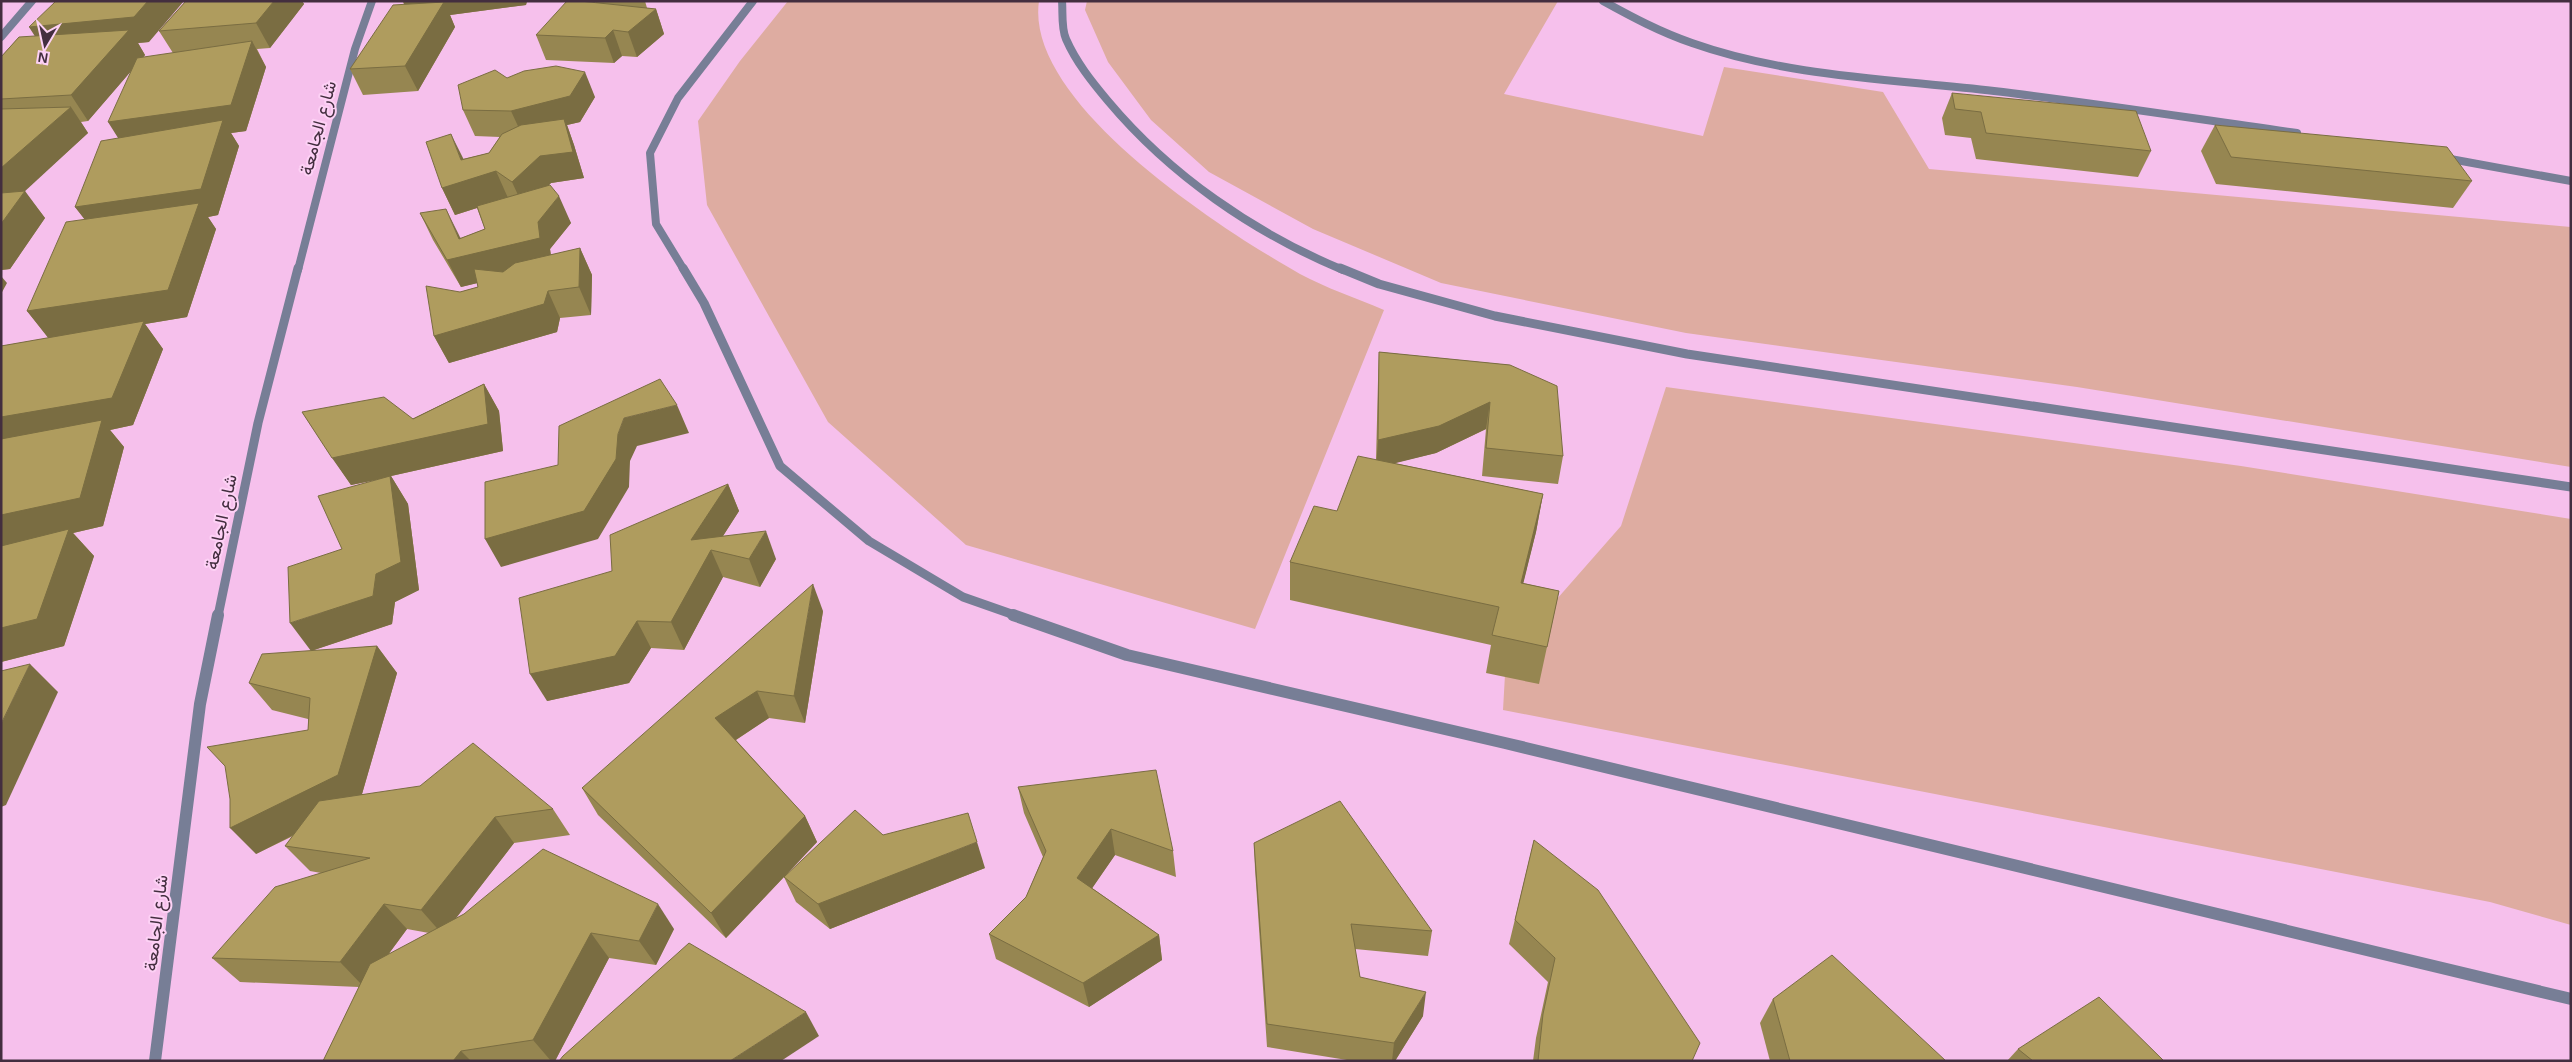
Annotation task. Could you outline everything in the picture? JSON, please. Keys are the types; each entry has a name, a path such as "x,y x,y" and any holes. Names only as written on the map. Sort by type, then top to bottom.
{"street":[{"path":"1,37 32,1"},
{"name":"شارع الجامعة","path":"155,1061 200,704 258,423 355,49 372,1"},
{"path":"753,1 678,98 650,153 656,224 704,303 780,466 869,540 963,597 1127,655 1505,743 2571,999"},
{"path":"1062,1 1065,37 1086,74 1131,128 1181,175 1250,221 1315,258 1379,284 1495,316 1687,354 2571,487"},
{"path":"1603,1 1628,18 1679,38 1728,53 1785,67 1988,90 2302,134"},
{"path":"2437,156 2571,181"}],"shaded area":[{"path":"788,1 1039,1 1043,40 1063,80 1095,121 1135,159 1180,195 1266,254 1310,279 1384,310 1255,629 966,545 828,422 707,205 698,121 740,61"},
{"path":"1087,1 1558,1 1504,94 1703,136 1724,67 1883,92 1929,169 2571,227 2571,467 2077,387 1686,333 1441,283 1313,229 1209,172 1151,120 1108,62 1085,10"},
{"path":"1666,387 2241,466 2571,519 2571,925 2490,902 1503,710 1506,657 1621,526"}],"building":[{"path":"56,1 148,1 134,17 29,27"},
{"path":"186,1 274,1 256,23 159,31"},
{"path":"567,1 656,9 628,32 613,30 605,38 536,35"},
{"path":"444,2 405,66 350,69 393,5"},
{"path":"129,30 71,95 1,99 1,57 19,37"},
{"path":"252,41 231,105 108,122 137,58"},
{"path":"556,66 585,72 570,96 511,111 463,110 458,85 495,70 507,78 524,71"},
{"path":"1952,93 2136,111 2151,151 1986,133 1981,112 1955,109"},
{"path":"71,107 1,168 1,109"},
{"path":"564,119 573,152 540,156 512,182 496,171 442,188 426,142 451,134 461,160 489,153 502,134 521,125"},
{"path":"223,120 201,189 75,207 101,141"},
{"path":"2215,125 2447,147 2472,181 2231,157"},
{"path":"550,185 559,196 538,222 540,238 447,260 420,213 446,209 459,239 485,229 477,206"},
{"path":"25,191 1,224 1,193"},
{"path":"199,203 168,290 27,311 66,222"},
{"path":"580,248 579,287 548,291 544,304 434,336 426,286 460,292 478,287 474,269 503,272 515,263"},
{"path":"144,321 112,398 1,417 1,346"},
{"path":"1379,352 1510,365 1557,386 1563,456 1486,448 1490,402 1439,426 1378,440"},
{"path":"660,379 677,405 624,418 618,434 616,459 584,511 485,539 485,482 558,465 559,426"},
{"path":"484,384 488,424 332,458 302,412 384,397 413,419"},
{"path":"102,420 80,498 1,515 1,439"},
{"path":"1358,456 1543,494 1521,583 1559,591 1547,647 1492,635 1499,607 1290,562 1314,506 1337,511"},
{"path":"390,476 401,562 376,574 373,596 290,623 288,567 342,549 318,496"},
{"path":"728,484 691,540 766,531 749,559 711,550 671,622 637,621 615,656 530,674 519,598 612,571 610,535"},
{"path":"69,529 37,619 1,628 1,546"},
{"path":"813,584 794,696 757,691 715,718 805,816 711,913 582,788"},
{"path":"377,646 338,775 230,828 230,799 225,766 207,747 308,730 310,698 249,683 262,654"},
{"path":"30,664 1,724 1,671"},
{"path":"473,743 553,809 495,817 421,910 384,904 340,962 212,958 275,887 370,858 285,846 319,801 420,786"},
{"path":"1156,770 1173,851 1111,829 1077,878 1159,935 1083,983 989,934 1026,897 1046,851 1018,787"},
{"path":"1340,801 1432,931 1351,924 1360,977 1426,992 1394,1043 1267,1024 1254,843"},
{"path":"855,810 883,835 968,813 977,842 818,904 784,877"},
{"path":"1534,840 1598,890 1700,1043 1692,1061 1538,1061 1543,1014 1555,958 1515,920"},
{"path":"543,849 658,904 639,941 591,933 533,1040 461,1051 453,1061 323,1061 370,964 464,914"},
{"path":"689,943 806,1012 730,1061 559,1061 563,1056"},
{"path":"1832,955 1946,1061 1790,1061 1773,999"},
{"path":"2099,997 2164,1061 2033,1061 2018,1049"}]}
